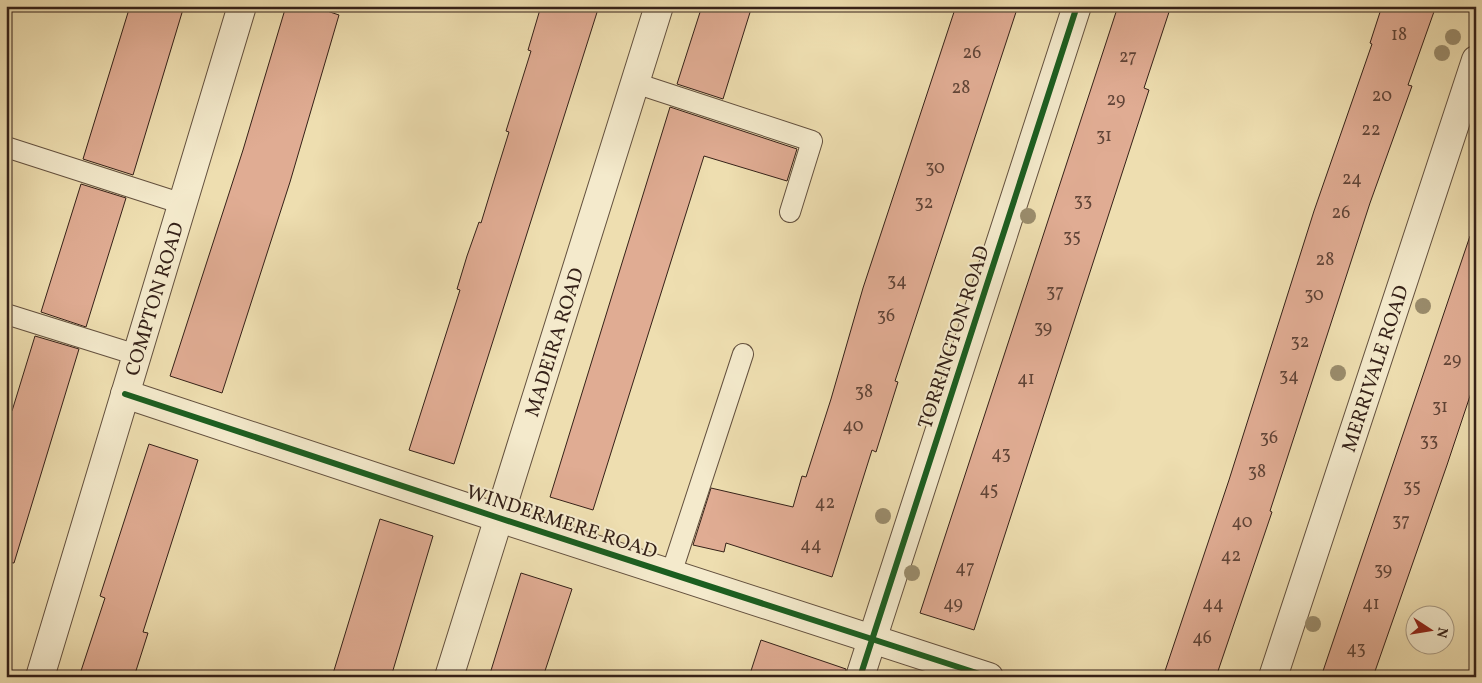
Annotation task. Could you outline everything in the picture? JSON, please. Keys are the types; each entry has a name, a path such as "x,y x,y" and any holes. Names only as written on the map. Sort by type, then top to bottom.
{"street":[{"name":"COMPTON ROAD","path":"40,677 242,6"},
{"name":"MADEIRA ROAD","path":"449,677 659,6"},
{"name":"TORRINGTON ROAD","path":"860,677 1077,6"},
{"name":"MERRIVALE ROAD","path":"1273,677 1476,60"},
{"name":"WINDERMERE ROAD","path":"125,394 989,677"}],"lane":[{"path":"635,83 812,141 790,212"},
{"path":"6,148 183,204"},
{"path":"6,314 137,355"},
{"path":"671,574 743,354"}],"building":[{"path":"130,6 184,6 133,175 83,159"},
{"path":"286,6 312,6 339,15 290,182 222,393 170,376 243,150"},
{"path":"541,6 599,6 454,464 409,450 460,290 457,289 467,256 479,222 481,223 509,132 506,131 531,51 528,50"},
{"path":"702,6 752,6 723,99 677,84"},
{"path":"956,6 1018,6 895,381 898,382 876,452 872,450 832,577 726,543 724,552 693,545 711,488 793,507 802,476 806,477 863,288"},
{"path":"1118,6 1171,6 1144,88 1149,90 974,630 920,613"},
{"path":"1382,6 1436,6 1408,85 1412,86 1370,203 1270,511 1272,512 1216,677 1163,677 1229,480 1314,211 1372,44 1370,43"},
{"path":"670,107 797,149 787,181 704,156 593,510 550,497"},
{"path":"81,184 126,198 86,327 41,312"},
{"path":"1470,236 1476,237 1476,378 1447,465 1373,677 1321,677"},
{"path":"35,336 79,349 14,563 6,562 6,409 12,411"},
{"path":"149,444 198,460 143,632 148,633 134,677 79,677 105,598 100,596"},
{"path":"380,519 433,536 391,677 332,677"},
{"path":"521,573 572,589 543,677 489,677"},
{"path":"761,640 846,669 845,677 749,677"}],"cycle path":[{"path":"860,677 1077,6"},
{"path":"125,394 989,677"}]}
